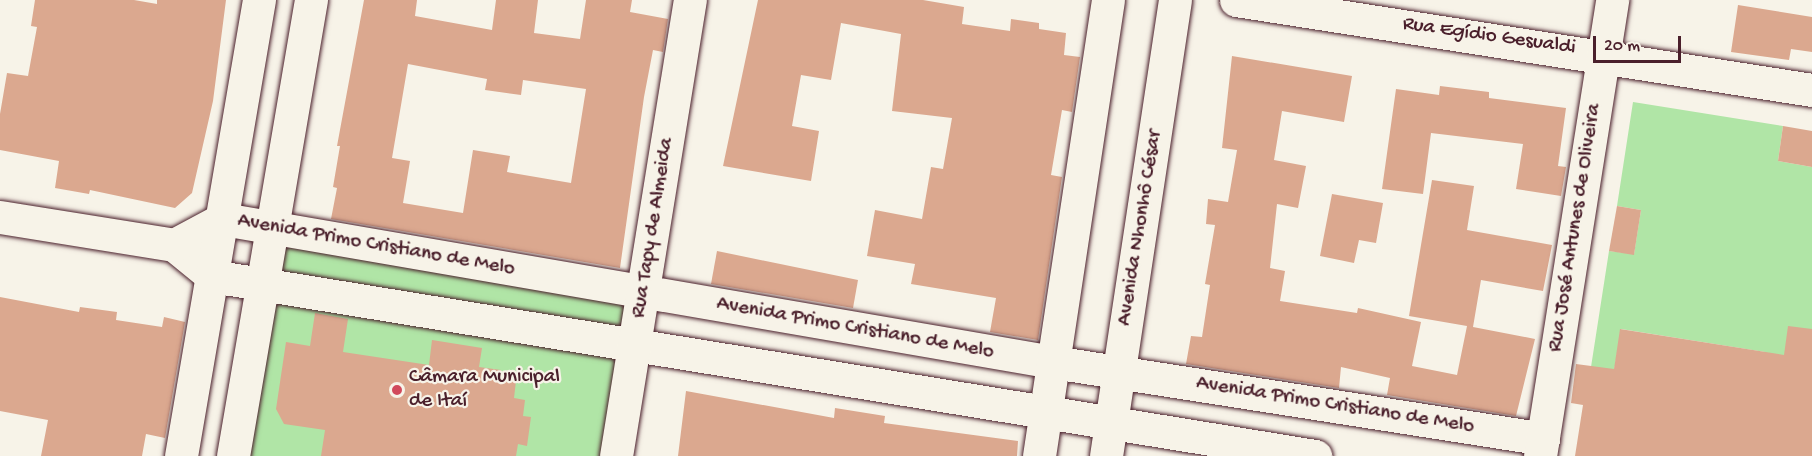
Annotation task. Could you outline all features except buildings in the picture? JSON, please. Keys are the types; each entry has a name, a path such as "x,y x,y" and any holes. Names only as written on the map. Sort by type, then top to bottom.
{"street":[{"path":"181,456 260,0"},
{"path":"233,456 311,0"},
{"name":"Rua Tapy de Almeida","path":"616,456 690,0"},
{"path":"1039,456 1108,0"},
{"name":"Avenida Nhonhô César","path":"1106,456 1175,0"},
{"name":"Rua Egídio Gesualdi","path":"1236,0 1603,54 1812,90"},
{"name":"Rua José Antunes de Oliveira","path":"1542,448 1612,0"},
{"path":"0,217 174,245 212,276 635,347 1315,456"},
{"name":"Avenida Primo Cristiano de Melo","path":"174,245 223,219 272,226 644,293 1119,372 1542,448"}],"green space":[{"path":"1633,102 1783,126 1778,161 1812,167 1812,456 1765,352 1621,329 1606,420 1591,367 1609,251 1634,254 1641,210 1617,206"},
{"path":"275,231 639,297 613,456 237,456"}],"place":[{"name":"Câmara Municipal de Itaí","path":"397,390"}]}
